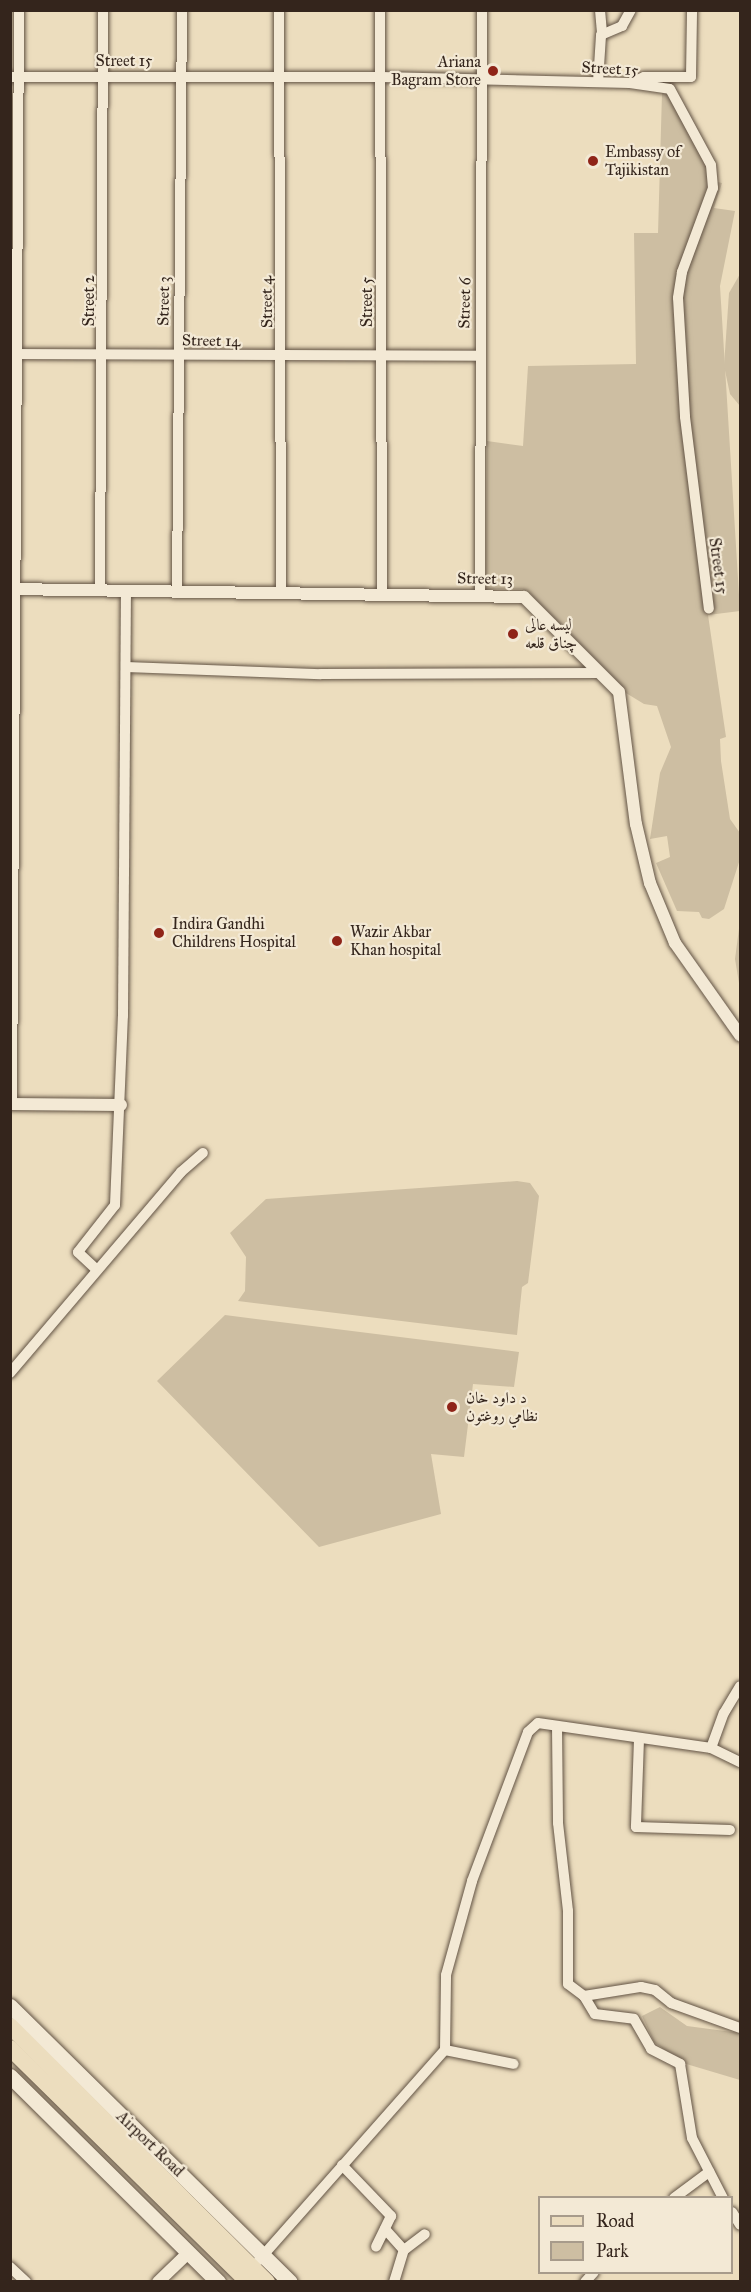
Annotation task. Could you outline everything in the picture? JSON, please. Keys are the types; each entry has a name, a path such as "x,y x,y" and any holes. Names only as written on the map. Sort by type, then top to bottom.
{"main road":[{"name":"Airport Road","path":"10,2006 254,2268"},
{"path":"10,2026 267,2282"},
{"name":"Airport Road","path":"10,2048 254,2268 290,2282"},
{"path":"10,2076 218,2282"}],"street":[{"path":"19,10 14,78 11,1104 121,1104"},
{"name":"Street 2","path":"100,591 104,354 104,10"},
{"name":"Street 3","path":"177,591 182,10"},
{"name":"Street 4","path":"279,10 283,357 281,593"},
{"name":"Street 5","path":"380,10 383,358 382,593"},
{"name":"Street 6","path":"480,595 482,10"},
{"path":"598,82 603,34 600,10"},
{"path":"603,34 622,26 631,10"},
{"path":"630,83 644,77 691,77 692,10"},
{"name":"Street 15","path":"14,78 381,77 630,83 670,88 711,165 712,188 682,272 678,298 684,417 709,609"},
{"name":"Street 14","path":"14,354 383,358 480,356"},
{"name":"Street 13","path":"13,588 524,597 619,692 642,860 663,919 675,943 741,1035"},
{"path":"97,1270 78,1252 115,1205 121,1104 126,591"},
{"path":"126,666 321,674 598,673"},
{"path":"10,1373 181,1172 203,1154"},
{"path":"711,1748 724,1713 741,1686"},
{"path":"254,2268 342,2164 445,2050 446,1975 472,1881 528,1732 538,1723 711,1748 741,1762"},
{"path":"557,1726 558,1823 568,1911 566,1967 568,1984 584,1996 595,2014 634,2019 651,2049 680,2064 692,2138 711,2168 709,2172 677,2196"},
{"path":"639,1739 636,1827 730,1830"},
{"path":"584,1996 641,1987 655,1990 671,2003 741,2028"},
{"path":"445,2050 514,2064"},
{"path":"342,2164 391,2216 376,2247"},
{"path":"709,2172 722,2196"},
{"path":"385,2229 404,2250"},
{"path":"394,2282 404,2250 426,2234"},
{"path":"158,2282 188,2253"},
{"path":"10,2267 26,2282"}],"green space":[{"path":"662,93 668,95 708,166 708,180 722,183 714,208 735,211 720,286 740,611 708,615 726,737 720,739 721,761 730,819 740,833 740,859 724,909 709,919 702,918 699,912 677,911 656,863 670,857 667,836 650,839 660,773 671,747 657,706 644,704 626,693 541,610 531,594 522,589 486,589 487,441 523,446 528,366 636,364 634,233 658,233"},
{"path":"740,274 740,406 730,394 724,366 729,293"},
{"path":"740,921 740,989 735,959"},
{"path":"517,1181 530,1183 539,1196 528,1283 522,1287 517,1335 238,1301 245,1291 246,1257 230,1233 266,1199"},
{"path":"225,1315 519,1352 514,1387 473,1384 464,1457 431,1454 441,1514 319,1547 157,1381"},
{"path":"660,2007 687,2026 740,2033 740,2080 683,2063 654,2042 642,2016"}],"place":[{"name":"Ariana Bagram Store","path":"493,71"},
{"name":"Embassy of Tajikistan","path":"593,161"},
{"name":"لیسه عالی چناق قلعه","path":"513,634"},
{"name":"Indira Gandhi Childrens Hospital","path":"159,933"},
{"name":"Wazir Akbar Khan hospital","path":"337,941"},
{"name":"د داود خان نظامي روغتون","path":"452,1407"}]}
